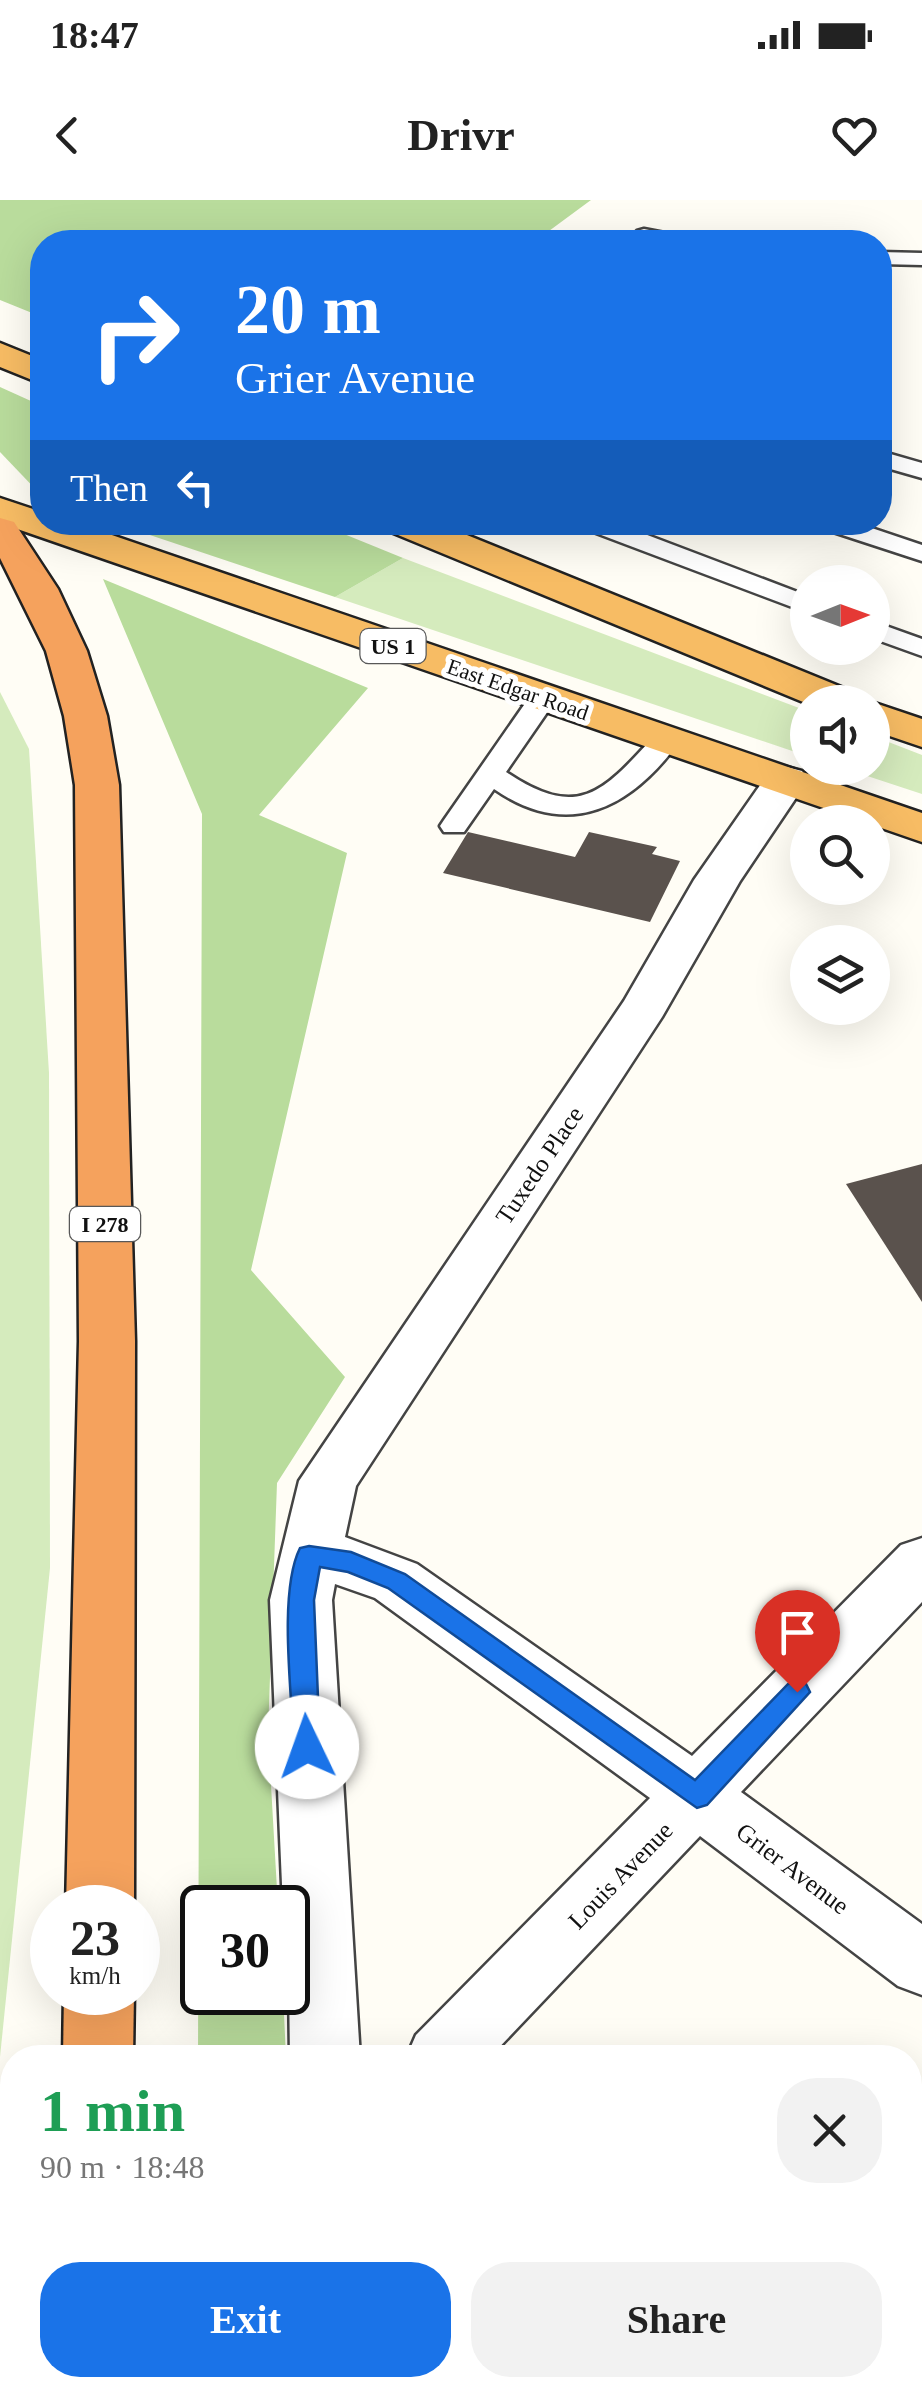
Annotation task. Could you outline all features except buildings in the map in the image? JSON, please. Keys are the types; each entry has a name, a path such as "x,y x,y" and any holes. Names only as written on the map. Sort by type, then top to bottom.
{"highway":[{"path":"0,354 30,367"},
{"name":"East Edgar Road","path":"7,532 543,698 922,828"},
{"name":"I 278","path":"7,532 65,643 81,688 91,732 100,835 107,1341 100,1885"},
{"path":"432,535 798,685"},
{"path":"890,722 922,734"},
{"path":"98,2045 99,2015"}],"street":[{"name":"Tuxedo Place","path":"325,2045 301,1600 328,1481 634,1022 717,880 786,780"},
{"name":"Grier Avenue","path":"309,1556 351,1562 396,1581 697,1796 922,1964"},
{"name":"Louis Avenue","path":"454,2045 922,1562"}],"lane":[{"path":"892,258 922,259"},
{"path":"892,462 922,471"},
{"path":"623,535 790,598"},
{"path":"867,535 922,553"},
{"path":"890,636 922,648"},
{"path":"454,826 543,698"},
{"path":"490,774 510,790 546,804 567,807 601,802 628,784 666,739"}],"green space":[{"path":"0,200 591,200 550,230 30,230 30,312 0,300"},
{"path":"0,387 30,401 30,483 0,452"},
{"path":"150,535 346,535 403,558 335,597"},
{"path":"403,558 790,705 790,750 335,597"},
{"path":"103,579 368,688 259,815 347,853 251,1270 345,1377 277,1483 268,1733 277,1885 199,1885 202,814"},
{"path":"0,692 29,749 49,1073 50,1568 0,2045"},
{"path":"890,743 922,755 922,794 890,783"},
{"path":"198,2015 284,2015 285,2045 198,2045"}],"route":[{"path":"307,1747 301,1600 309,1556 351,1562 396,1581 697,1796 797,1692"}]}
